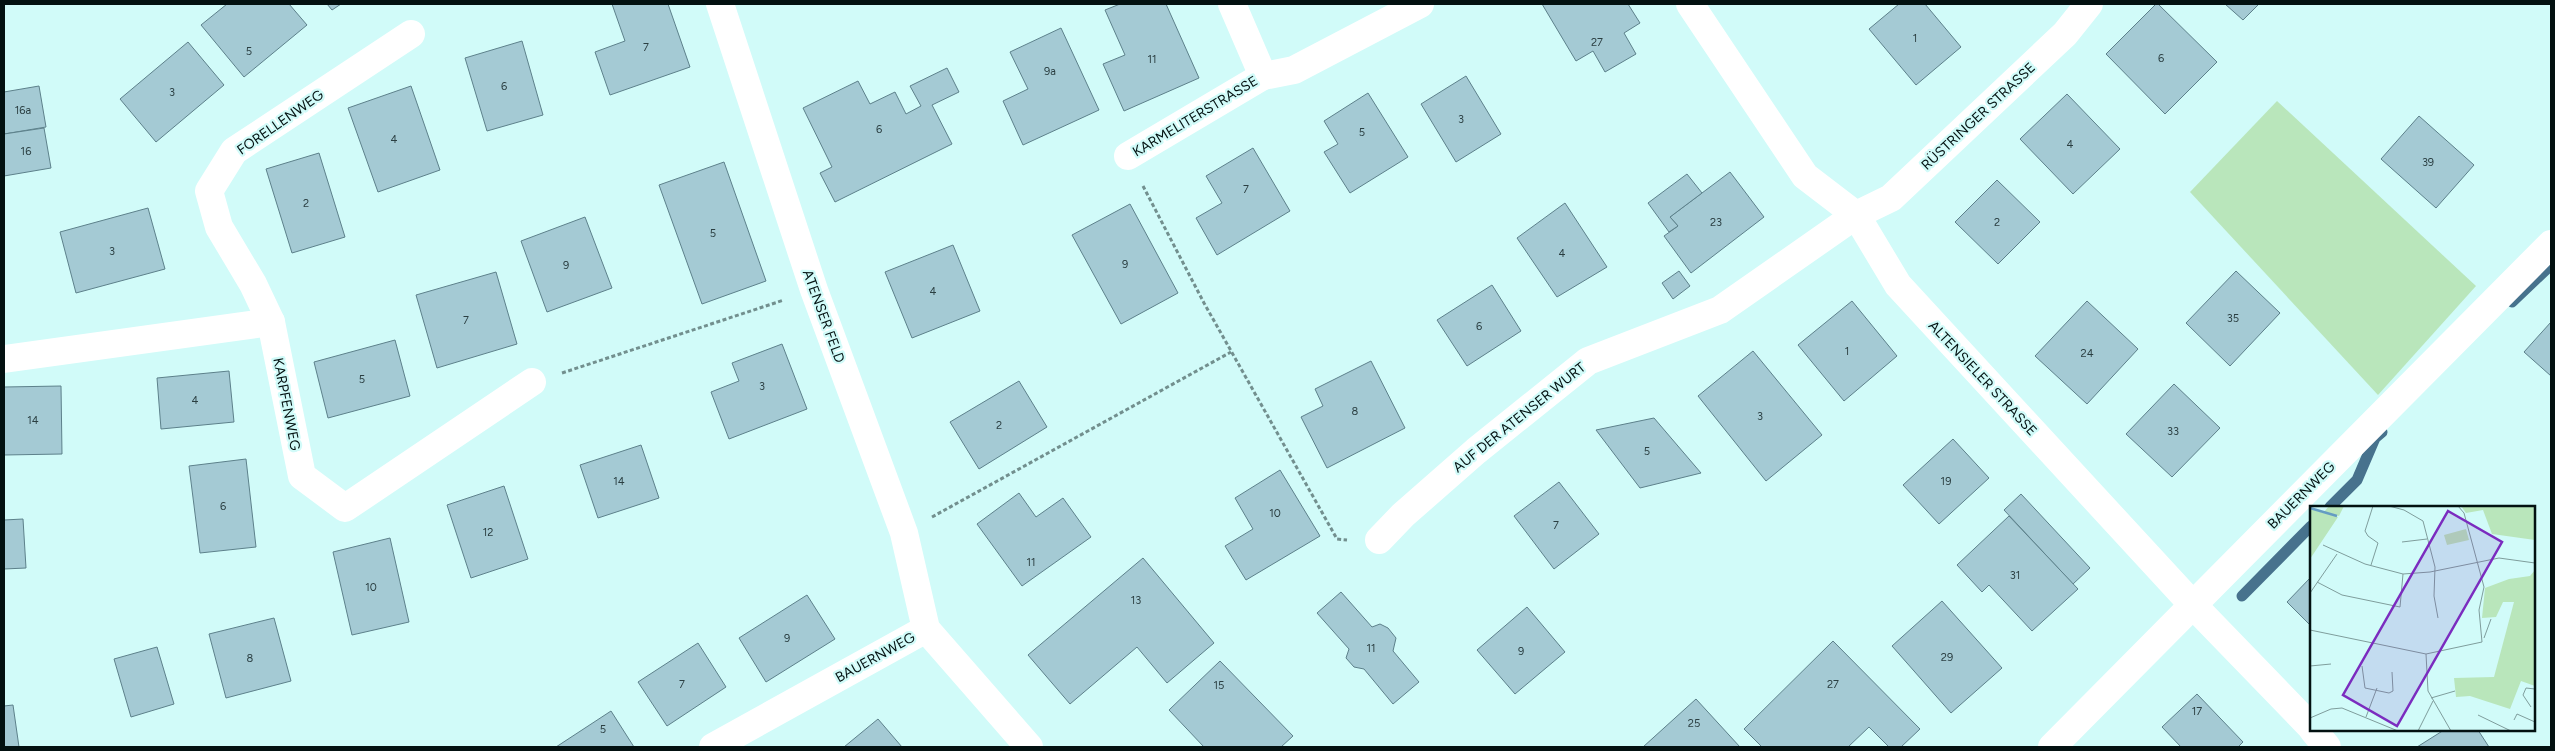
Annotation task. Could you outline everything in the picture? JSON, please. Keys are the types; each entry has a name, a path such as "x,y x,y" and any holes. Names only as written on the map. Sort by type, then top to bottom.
{"street":[{"name":"ATENSER FELD","path":"720,4 814,290 904,533 926,629"},
{"name":"KARMELITERSTRASSE","path":"1232,4 1263,76"},
{"name":"KARMELITERSTRASSE","path":"1128,156 1263,76 1294,70 1420,4"},
{"name":"ALTENSIELER STRASSE","path":"1690,4 1805,176 1856,215 1898,285 2192,604 2310,727"},
{"name":"RÜSTRINGER STRASSE","path":"1856,215 1891,198 2065,34 2089,4"},
{"name":"FORELLENWEG","path":"271,322 253,284 219,227 209,191 234,152 411,34"},
{"name":"AUF DER ATENSER WURT","path":"1379,540 1403,515 1476,451 1588,361 1720,310 1856,215"},
{"name":"BAUERNWEG","path":"2052,747 2551,244"},
{"path":"4,359 271,322"},
{"name":"KARPFENWEG","path":"271,322 302,476 345,508 532,382"},
{"name":"BAUERNWEG","path":"712,747 926,629 1029,747"},
{"name":"ALTENSIELER STRASSE","path":"2314,731 2327,747"}],"path":[{"path":"1128,156 1231,352 1337,539 1379,540"},
{"path":"532,382 814,290"},
{"path":"904,533 1231,352"}],"green space":[{"path":"2277,101 2476,286 2378,395 2190,192"}],"building":[{"path":"227,4 289,4 307,25 244,77 201,25"},
{"path":"327,4 341,4 332,10"},
{"path":"612,4 668,4 690,67 610,95 595,52 625,41"},
{"path":"1120,4 1166,4 1199,78 1124,111 1103,64 1125,55 1105,10"},
{"path":"1542,4 1628,4 1640,23 1624,33 1636,54 1605,72 1593,51 1576,61"},
{"path":"1899,4 1925,4 1961,47 1916,85 1869,29"},
{"path":"2156,4 2217,62 2165,114 2106,54"},
{"path":"2225,4 2259,4 2243,20"},
{"path":"1061,28 1099,110 1023,145 1003,101 1028,89 1010,52"},
{"path":"522,41 543,115 487,131 465,58"},
{"path":"188,42 224,85 156,142 120,99"},
{"path":"947,68 959,92 932,105 952,144 835,202 820,173 832,167 803,108 858,81 870,104 895,92 906,114 921,106 910,86"},
{"path":"1466,76 1501,134 1456,162 1421,104"},
{"path":"39,86 46,127 4,134 4,92"},
{"path":"411,86 440,170 378,192 348,108"},
{"path":"1368,93 1408,157 1350,193 1324,152 1338,144 1324,121"},
{"path":"2067,94 2120,149 2073,194 2020,139"},
{"path":"2419,116 2474,165 2436,208 2381,159"},
{"path":"44,128 51,168 4,176 4,134"},
{"path":"1253,148 1290,211 1217,255 1196,218 1222,203 1206,176"},
{"path":"319,153 345,237 292,253 266,169"},
{"path":"724,162 766,281 702,304 659,185"},
{"path":"1730,172 1764,217 1691,273 1664,236 1678,226 1670,217"},
{"path":"1687,174 1702,193 1670,217 1678,226 1669,232 1648,203"},
{"path":"1997,180 2040,222 1998,264 1955,222"},
{"path":"1565,203 1607,267 1557,297 1517,238"},
{"path":"1130,204 1178,293 1121,324 1072,235"},
{"path":"148,208 165,269 76,293 60,232"},
{"path":"585,217 612,288 547,312 521,241"},
{"path":"953,245 980,311 912,338 885,272"},
{"path":"1679,271 1690,286 1673,299 1662,283"},
{"path":"2236,271 2280,313 2230,366 2186,323"},
{"path":"496,272 517,344 437,368 416,295"},
{"path":"1492,285 1521,331 1467,366 1437,320"},
{"path":"1852,301 1897,356 1844,401 1798,345"},
{"path":"2087,301 2138,349 2087,404 2035,356"},
{"path":"2551,322 2551,376 2524,352"},
{"path":"395,340 410,396 328,418 314,362"},
{"path":"782,344 807,409 729,439 711,392 739,381 732,363"},
{"path":"1753,351 1822,435 1766,481 1698,396"},
{"path":"1371,361 1405,428 1327,468 1301,417 1323,406 1315,389"},
{"path":"229,371 234,422 161,429 157,378"},
{"path":"1019,381 1047,427 979,469 950,422"},
{"path":"2174,384 2220,428 2172,477 2126,434"},
{"path":"61,386 62,454 4,455 4,387"},
{"path":"1654,418 1701,473 1640,488 1596,430"},
{"path":"1953,439 1989,478 1939,524 1903,485"},
{"path":"641,445 659,498 598,518 580,465"},
{"path":"246,459 256,547 200,553 189,466"},
{"path":"1280,470 1320,536 1246,580 1225,546 1253,529 1235,498"},
{"path":"1559,482 1599,534 1554,569 1514,516"},
{"path":"504,486 528,559 471,578 447,505"},
{"path":"1019,493 1036,517 1063,498 1091,537 1022,586 977,524"},
{"path":"2021,494 2090,568 2073,584 2004,510"},
{"path":"2009,516 2078,589 2032,631 1989,585 1982,592 1957,565"},
{"path":"23,519 26,568 4,569 4,520"},
{"path":"390,538 409,622 352,635 333,552"},
{"path":"1143,558 1214,643 1167,683 1137,647 1070,704 1028,655"},
{"path":"2310,578 2310,625 2287,602"},
{"path":"1341,592 1372,627 1380,624 1388,628 1396,638 1393,651 1419,682 1393,704 1364,669 1354,667 1346,658 1349,649 1317,613"},
{"path":"807,595 835,639 766,682 739,638"},
{"path":"1942,601 2002,668 1951,713 1892,646"},
{"path":"1527,607 1565,652 1515,694 1477,650"},
{"path":"274,618 291,681 226,698 209,634"},
{"path":"1833,641 1920,729 1901,747 1889,747 1869,727 1848,747 1762,747 1744,729"},
{"path":"698,643 726,687 667,726 638,682"},
{"path":"157,647 174,704 131,717 114,659"},
{"path":"1220,661 1293,736 1281,747 1204,747 1169,710"},
{"path":"2197,694 2243,742 2238,747 2181,747 2162,727"},
{"path":"1696,699 1740,747 1643,747"},
{"path":"13,705 19,747 4,747 4,706"},
{"path":"611,711 634,747 556,747"},
{"path":"878,719 902,747 844,747"},
{"path":"2442,731 2479,731 2489,747 2417,747"}],"waterway":[{"path":"2512,302 2551,265"},
{"path":"2331,506 2357,480 2375,438 2382,432"},
{"path":"2242,596 2310,527"}]}
